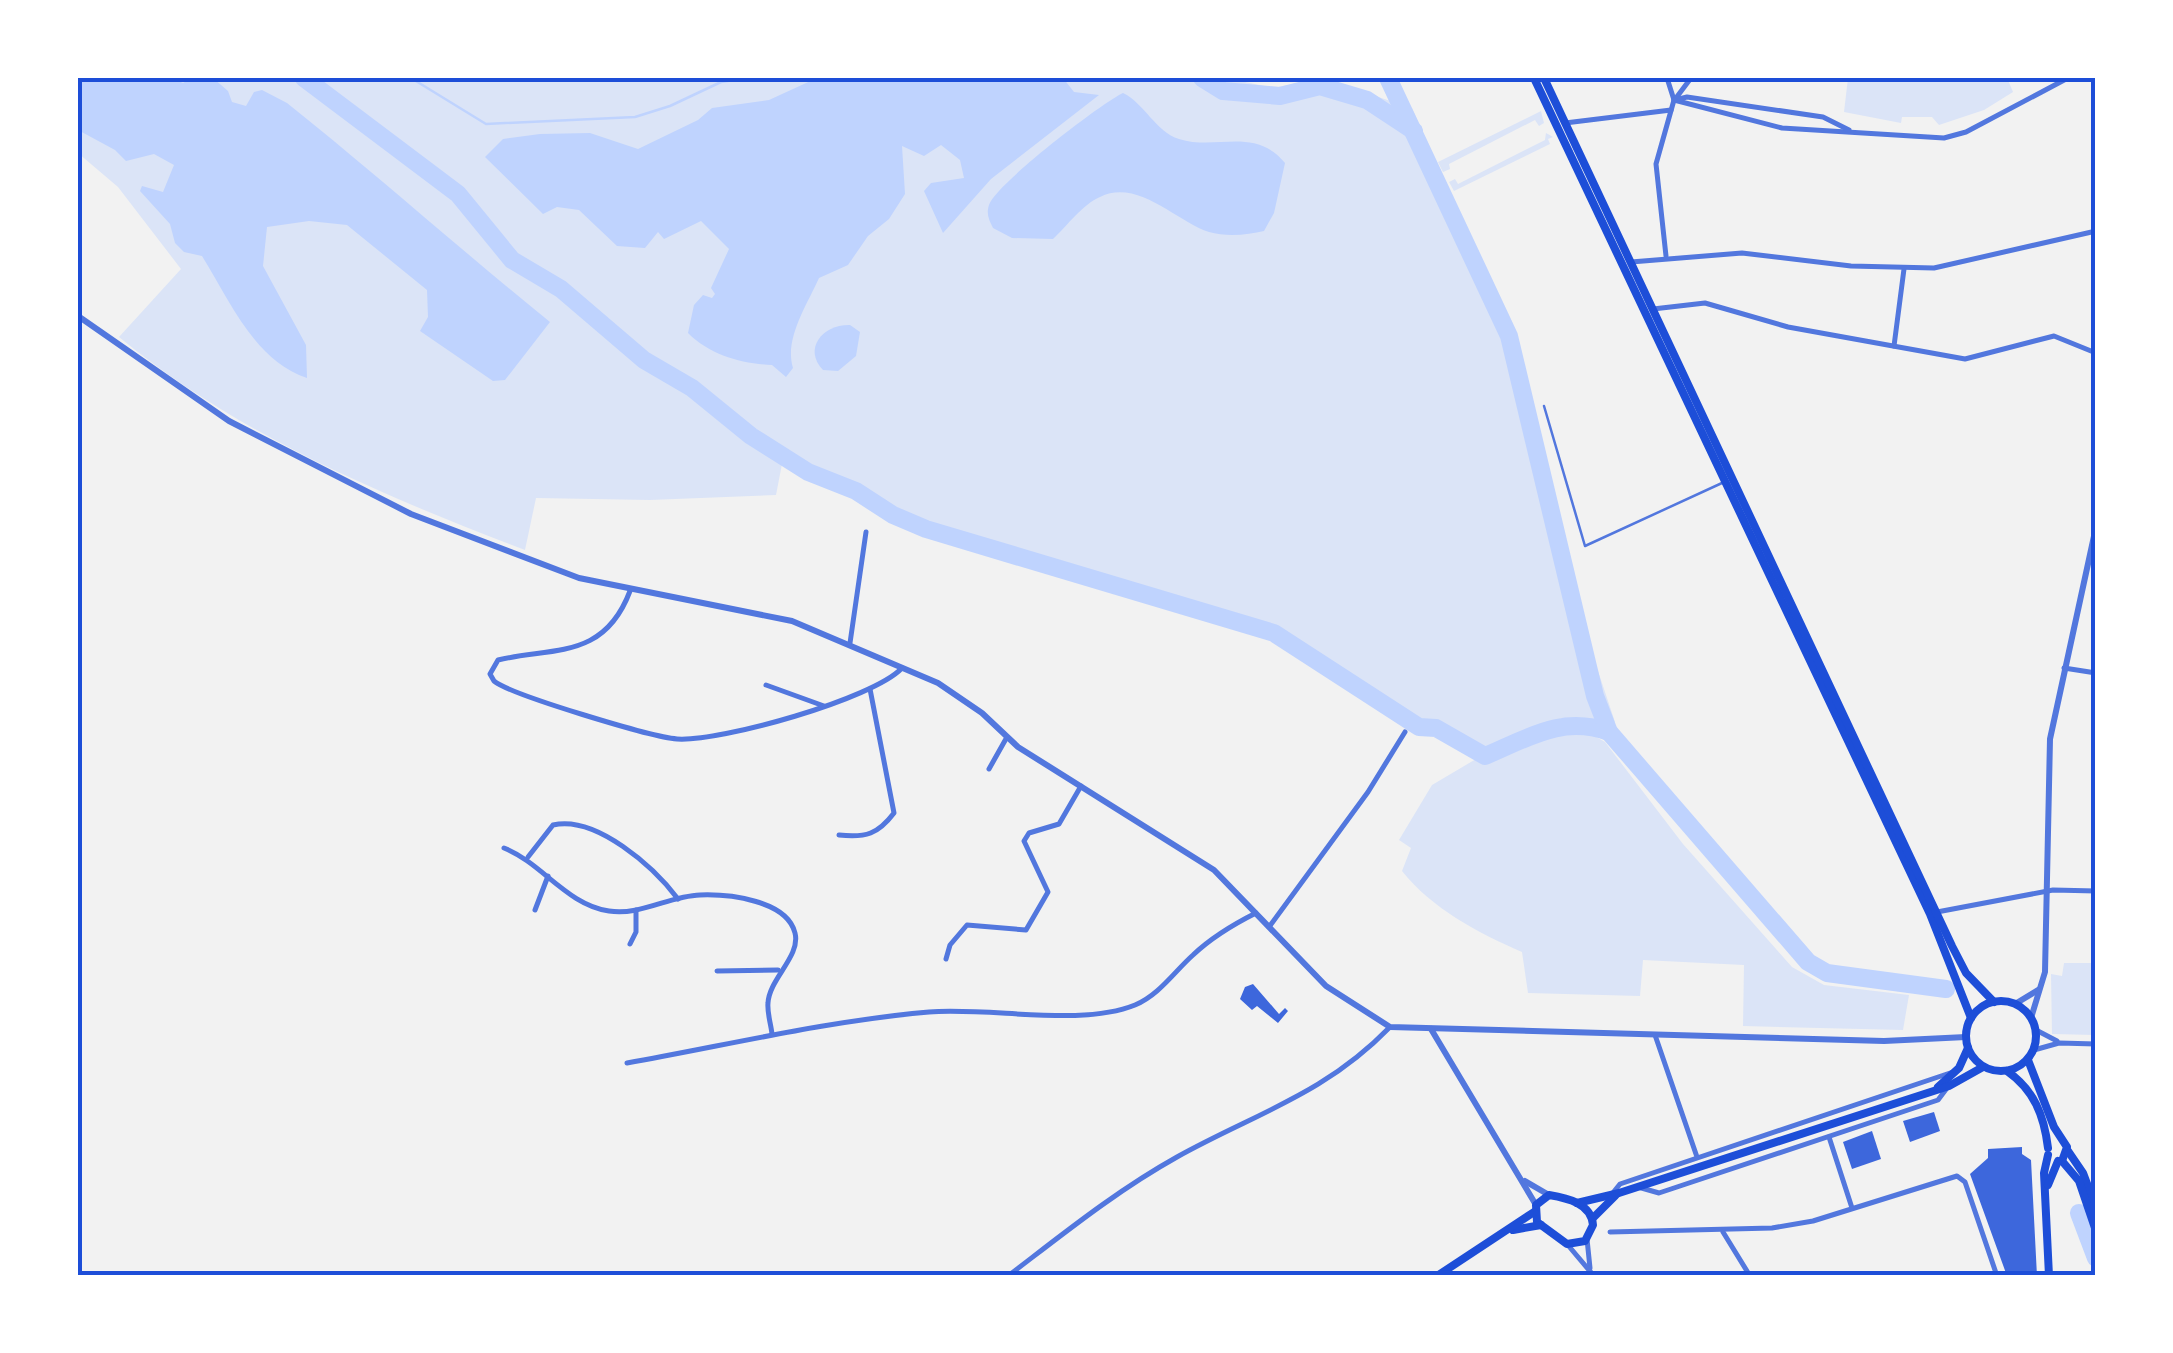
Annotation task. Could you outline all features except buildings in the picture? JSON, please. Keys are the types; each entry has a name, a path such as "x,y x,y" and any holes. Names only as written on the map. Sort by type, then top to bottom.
{"main road":[{"path":"1534,78 1966,973 1994,1002"},
{"path":"1544,78 1938,931 1970,1018 1968,1048 1983,1066 2006,1071 2020,1080 2039,1107 2048,1151 2044,1174 2050,1276"},
{"path":"1970,1018 1994,1002 2015,1004 2031,1018 2036,1030 2034,1050 2028,1060 2006,1071"},
{"path":"1937,1087 1956,1072 1968,1048"},
{"path":"2028,1060 2066,1146 2089,1184 2096,1208"},
{"path":"1577,1203 1638,1187 1949,1086 1983,1066"},
{"path":"2048,1151 2066,1146"},
{"path":"2047,1191 2066,1146"},
{"path":"2048,1151 2079,1182 2096,1230"},
{"path":"1535,1208 1541,1226 1567,1244 1586,1238 1593,1218 1614,1194"},
{"path":"1437,1276 1509,1230 1549,1195 1577,1203 1593,1218"},
{"path":"1509,1230 1541,1226"}],"street":[{"path":"1666,78 1674,100"},
{"path":"1666,256 1656,164 1674,100 1691,78"},
{"path":"1674,100 1759,125 1944,138 1966,132 2068,78"},
{"path":"1674,100 1687,97 1823,117 1851,132"},
{"path":"1565,123 1671,110"},
{"path":"1631,262 1666,256 1742,253 1904,269 1934,268 2096,231"},
{"path":"1894,346 1904,269"},
{"path":"1653,309 1705,304 1788,327 1971,360 2054,336 2096,353"},
{"path":"78,316 229,421 378,499 512,555 630,591 750,610 850,643 952,692 1007,738 1214,870 1326,986 1390,1027 1884,1042 1966,1037"},
{"path":"2031,1018 2045,972 2050,739 2096,527"},
{"path":"850,643 866,532"},
{"path":"630,591 624,606 595,636 552,655 498,660 490,674 494,681 682,739 827,707 892,679 904,666"},
{"path":"2064,668 2096,672"},
{"path":"766,685 827,707"},
{"path":"840,835 864,838 883,828 894,813 870,690"},
{"path":"1269,927 1368,792 1405,732"},
{"path":"990,769 1007,738"},
{"path":"946,959 950,945 967,925 1026,930 1032,926 1048,892 1024,841 1029,834 1060,824 1081,786"},
{"path":"528,857 552,825 576,823 657,870 678,899"},
{"path":"504,848 528,857 592,906 611,912 700,895 774,908 787,918 795,934 794,948 778,970 768,1002 772,1034"},
{"path":"534,910 548,876"},
{"path":"1937,912 2049,890 2096,891"},
{"path":"630,944 636,932 636,910"},
{"path":"627,1063 800,1026 935,1012 1092,1016 1115,1011 1158,991 1224,929 1256,913"},
{"path":"717,970 778,970"},
{"path":"2015,1004 2040,990"},
{"path":"1008,1276 1146,1176 1304,1096 1369,1048 1390,1027"},
{"path":"1431,1029 1525,1182 1535,1208"},
{"path":"2036,1030 2060,1043"},
{"path":"1655,1035 1696,1157"},
{"path":"2034,1050 2060,1043 2096,1044"},
{"path":"1614,1194 1620,1184 1956,1072"},
{"path":"1638,1187 1659,1193 1938,1100 1949,1086"},
{"path":"1829,1137 1852,1208"},
{"path":"1610,1232 1723,1232 1786,1226 1957,1176 1965,1182 1998,1276"},
{"path":"1525,1182 1549,1195"},
{"path":"1723,1232 1750,1276"},
{"path":"1586,1238 1592,1273"},
{"path":"1567,1244 1592,1273"}],"lane":[{"path":"1544,406 1585,546 1729,480"}],"shaded area":[{"path":"78,78 1225,78 1274,88 1320,78 1412,108 1516,338 1593,656 1615,722 1562,718 1479,750 1439,723 1422,719 1414,728 1271,638 925,531 856,494 782,464 776,495 650,500 536,498 525,550 418,507 262,433 212,404 119,337 181,269 118,187 78,153"},
{"path":"1848,78 2007,78 2013,92 1984,110 1939,125 1932,117 1902,117 1901,123 1844,112"},
{"path":"1541,111 1544,123 1539,126 1535,120 1449,164 1450,169 1443,172 1438,162"},
{"path":"1546,133 1553,137 1548,139 1550,144 1454,191 1449,182 1455,179 1458,184 1545,140"},
{"path":"1586,731 1605,742 1683,844 1792,967 1824,985 1909,995 1903,1030 1743,1026 1744,965 1643,960 1640,996 1528,993 1522,952 1457,919 1427,897 1402,871 1411,848 1399,840 1432,785 1476,759 1501,757 1555,733"},
{"path":"2064,963 2095,963 2095,1035 2052,1034 2051,974 2062,976"}],"water":[{"path":"78,78 147,78 166,82 172,78 183,83 192,78 213,78 228,91 232,102 246,106 254,92 262,90 287,103 550,322 505,380 493,381 420,331 428,317 427,290 347,225 309,221 267,227 263,266 306,345 307,378 288,369 258,343 202,256 184,252 175,243 170,224 140,191 142,186 163,192 174,165 154,154 126,161 115,150 78,130"},
{"path":"817,78 1063,78 1074,92 1099,95 991,179 943,233 924,191 931,183 964,178 960,160 941,145 924,156 902,146 905,194 889,219 868,236 848,265 819,278 794,334 793,368 786,377 772,365 716,353 688,333 694,305 703,295 712,298 715,294 711,288 729,249 701,221 664,239 658,232 645,248 617,246 579,210 557,207 543,214 485,157 503,139 540,134 590,133 638,149 698,120 712,108 769,100"},
{"path":"1123,93 1179,139 1248,142 1261,145 1285,163 1274,213 1264,231 1237,235 1209,232 1129,193 1100,197 1053,239 1012,238 993,228 989,205 1009,181 1072,128"},
{"path":"850,325 860,332 856,356 838,371 823,370 815,354 819,339 832,329"}],"waterway":[{"path":"304,78 458,194 512,260 561,289 644,360 692,388 751,436 808,472 856,491 893,515 926,529 1274,633 1419,727 1436,728 1485,756 1560,727 1592,727 1609,732"},
{"path":"411,78 486,124 635,117 670,106 721,82 748,78"},
{"path":"1202,78 1223,91 1280,96 1320,86 1367,100 1414,131"},
{"path":"1388,78 1509,336 1595,696 1609,732 1808,962 1827,973 1946,989"},
{"path":"2079,1213 2096,1258"}]}
